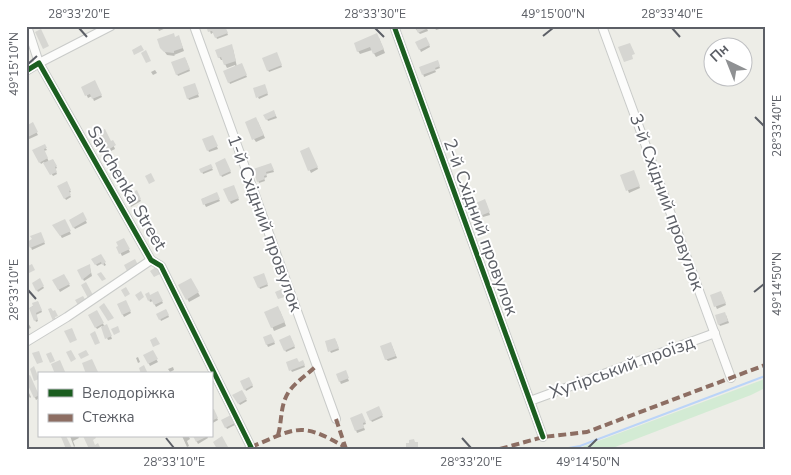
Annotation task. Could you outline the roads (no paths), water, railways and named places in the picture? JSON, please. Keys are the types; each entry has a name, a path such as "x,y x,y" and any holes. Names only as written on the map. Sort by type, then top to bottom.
{"street":[{"name":"Savchenka Street","path":"27,26 39,63 151,260 161,266 250,448"},
{"path":"26,71 112,26"},
{"name":"1-й Східний провулок","path":"194,26 336,419"},
{"name":"2-й Східний провулок","path":"394,26 543,437"},
{"name":"3-й Східний провулок","path":"602,26 732,378"},
{"path":"26,342 151,260"},
{"name":"Хутірський проїзд","path":"530,401 715,333"}],"waterway":[{"path":"563,449 580,446 765,376"}]}
